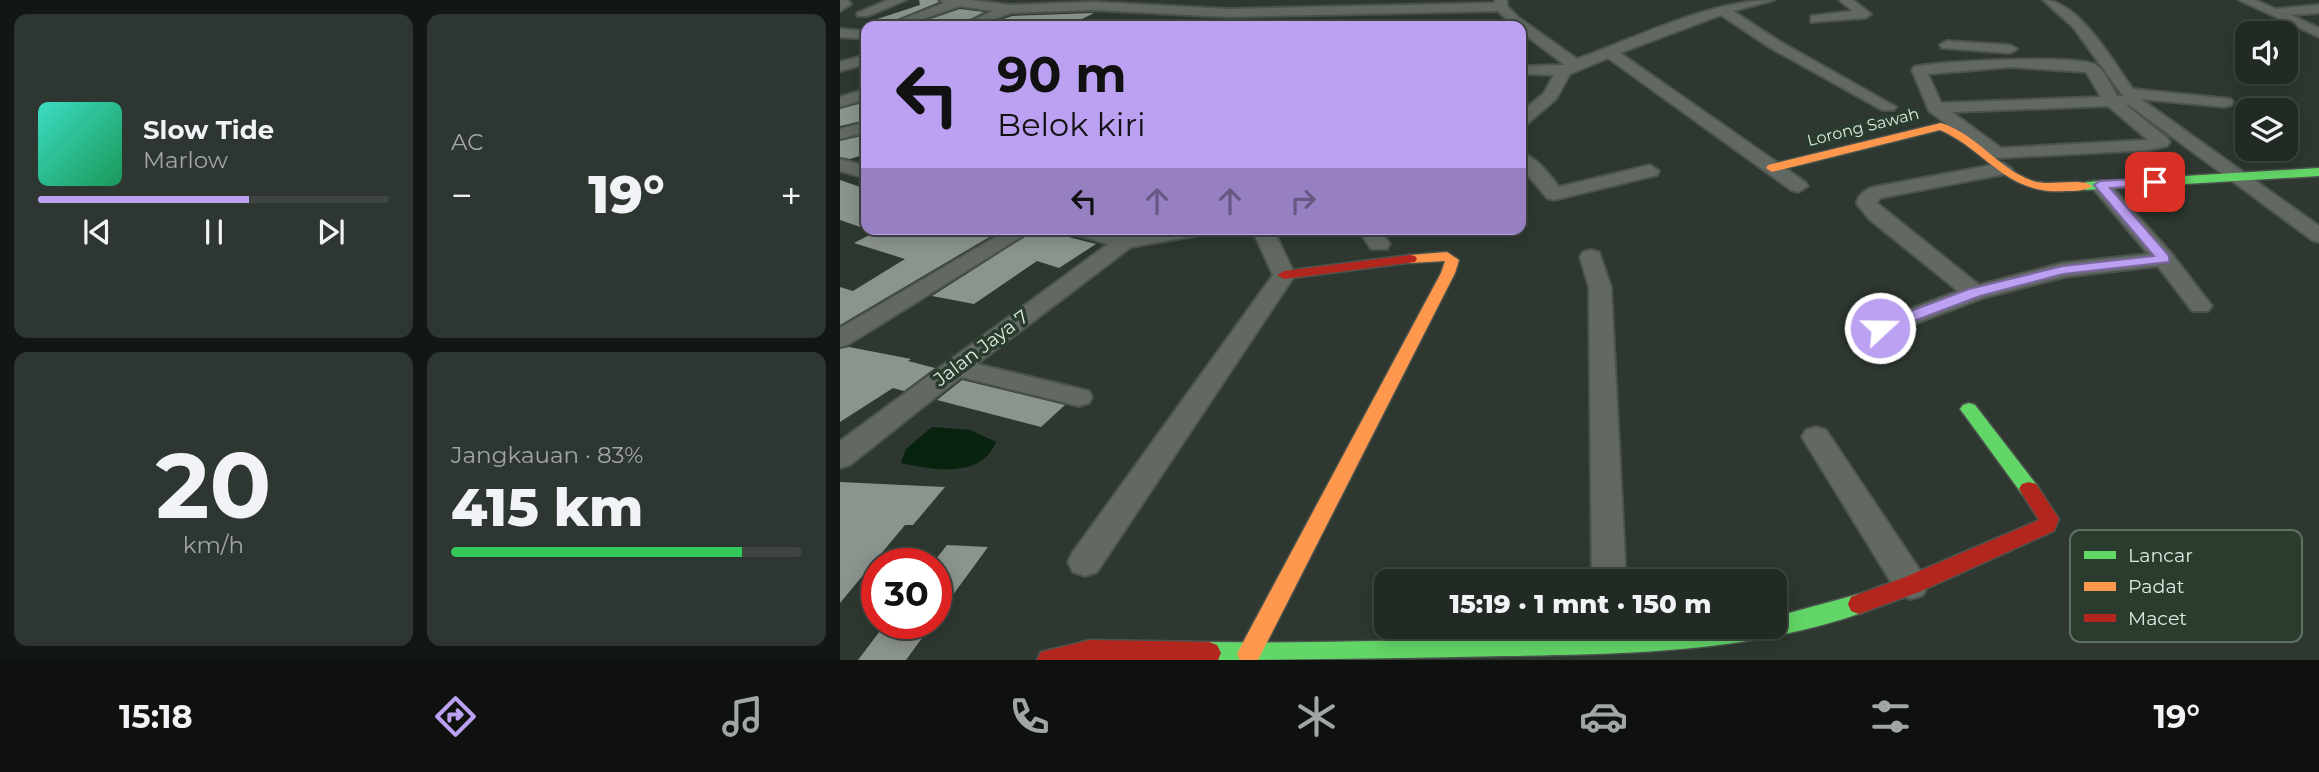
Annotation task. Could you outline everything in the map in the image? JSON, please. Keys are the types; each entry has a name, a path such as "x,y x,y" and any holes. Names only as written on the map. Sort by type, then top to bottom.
{"street":[{"path":"863,13 900,0"},
{"path":"946,0 1009,9 1087,6 1228,13 1501,4 1515,21"},
{"path":"978,21 1031,0"},
{"path":"1228,13 1241,0"},
{"path":"1322,0 1315,9 1392,7 1399,0"},
{"path":"1526,70 1569,68 1722,10 1768,0"},
{"path":"1816,19 1865,15 1845,0"},
{"path":"2049,0 2078,24 2132,97 2159,122 2319,236"},
{"path":"2245,0 2319,33"},
{"path":"905,21 963,1"},
{"path":"2275,13 2319,9"},
{"path":"1126,21 1144,10"},
{"path":"1722,10 1774,44 1888,107"},
{"path":"1295,12 1296,21"},
{"path":"840,33 861,35"},
{"path":"1526,34 1569,68"},
{"path":"1947,45 2102,54"},
{"path":"1608,51 1798,186"},
{"path":"840,67 861,61"},
{"path":"1986,63 2090,68 2098,76 2112,102 2161,142 2034,153 1997,153 1936,108 1919,70 1986,63"},
{"path":"1526,116 1550,96 1569,68"},
{"path":"840,102 861,96"},
{"path":"1936,108 2112,102 2132,97 2225,102"},
{"name":"Lorong Sawah","path":"1772,168 1941,126 1957,133 2029,187 2319,172"},
{"path":"840,134 861,128"},
{"path":"1526,162 1554,194 1650,171"},
{"path":"1975,293 1876,215 1867,200 1874,193 2003,169"},
{"path":"2100,185 2164,259 2200,306"},
{"path":"840,339 1014,235"},
{"path":"1099,235 1124,242 1165,235"},
{"path":"1265,235 1284,275"},
{"name":"Jalan Jaya 7","path":"840,457 1124,242"},
{"path":"1085,562 1284,275 1447,256 1452,260 1448,274 1250,654"},
{"path":"1591,257 1600,300 1609,569"},
{"path":"1880,328 1975,293 2063,270 2164,259"},
{"path":"956,367 1079,397"},
{"path":"1049,660 1090,651 1250,654 1609,643 1733,636 1830,615 1911,585 2047,525 2049,519 2044,509 1969,410"},
{"path":"1816,437 1911,585"}],"shaded area":[{"path":"932,427 970,430 996,442 989,454 968,467 941,469 901,463 906,449"}],"building":[{"path":"919,0 939,2 893,21 871,21 920,5"},
{"path":"960,9 984,12 967,21 925,21"},
{"path":"1094,13 1078,21 998,21 1012,16"},
{"path":"861,103 861,121 840,126 840,109"},
{"path":"861,136 861,156 850,159 840,157 840,141"},
{"path":"840,180 861,187 861,227 840,220"},
{"path":"869,235 993,235 840,325 840,287 853,291 905,259 854,243"},
{"path":"1028,235 1061,235 1096,244 1059,268 1037,261 974,304 932,296"},
{"path":"849,347 911,359 908,361 935,368 904,391 893,388 840,422 840,349"},
{"path":"962,380 1065,405 1041,427 937,400"},
{"path":"840,482 945,487 913,525 905,525 886,548 861,548 861,578 840,603"},
{"path":"947,545 988,547 952,596 952,548 945,548"},
{"path":"874,639 921,639 906,660 858,660"}],"traffic: fast":[{"path":"2086,186 2319,172"},
{"path":"1969,409 2029,489"},
{"path":"1209,653 1680,640 1771,628 1859,604"}],"traffic: slow":[{"path":"1772,168 1941,126 1965,139 2019,180 2045,187 2086,186"},
{"path":"1249,654 1448,273 1452,260 1447,256 1410,259"}],"traffic: jam":[{"path":"1284,275 1410,259"},
{"path":"1859,604 1911,585 2047,525 2049,519 2029,489"},
{"path":"1049,660 1090,651 1209,653"}],"route":[{"path":"1880,328 1975,293 2063,270 2164,259 2100,185 2155,182"}]}
